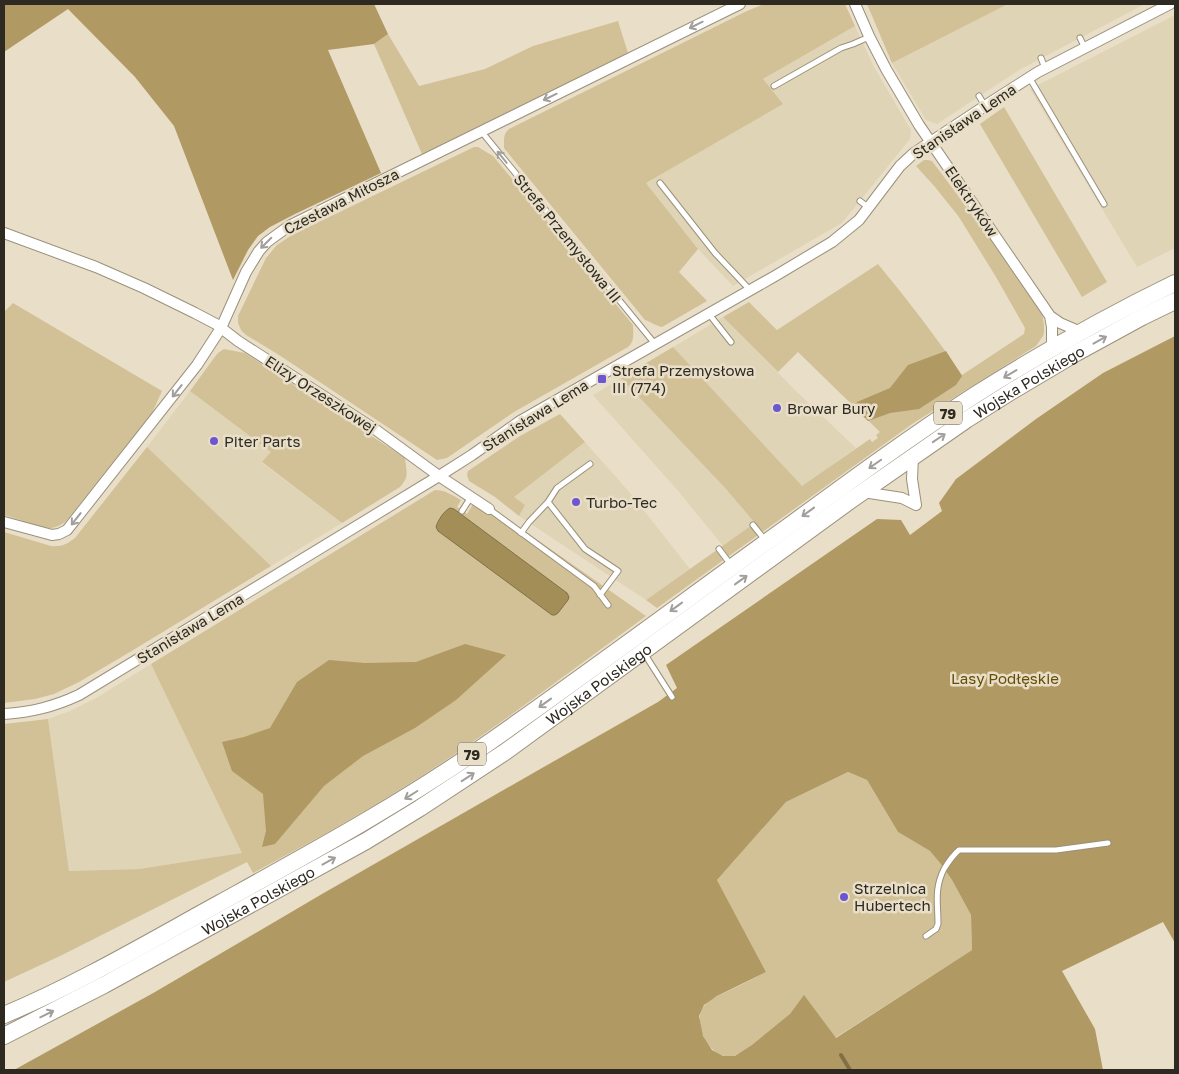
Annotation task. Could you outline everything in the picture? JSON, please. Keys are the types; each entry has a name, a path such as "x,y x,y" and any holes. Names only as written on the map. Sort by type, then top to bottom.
{"main road":[{"name":"Wojska Polskiego","path":"4,1015 71,984 356,828 430,783 493,740 847,483 944,416 1006,376 1081,332 1175,282"},
{"name":"Wojska Polskiego","path":"4,1036 104,985 366,841 420,808 481,769 863,492 966,420 1034,378 1175,300"}],"street":[{"name":"Czesława Miłosza","path":"4,522 52,535 67,530 206,352 221,328 252,260 267,242 278,233 740,4"},
{"name":"Elektryków","path":"855,4 886,69 930,142 1050,316 1060,323 1081,332"},
{"name":"Stanisława Lema","path":"4,714 48,708 79,695 439,476 520,421 832,242 850,228 869,208 900,166 914,153 1029,77 1170,4"},
{"name":"Elizy Orzeszkowej","path":"4,233 120,277 195,313 221,328 238,341 391,440 439,476 489,509"},
{"name":"Elektryków","path":"1050,316 1052,349"},
{"path":"863,492 902,498 916,505 913,488 914,456"}],"lane":[{"path":"774,86 841,48 869,36"},
{"path":"1080,38 1085,48"},
{"path":"1041,58 1045,68"},
{"path":"1029,77 1104,204"},
{"path":"979,96 985,106"},
{"name":"Strefa Przemysłowa III","path":"481,131 655,344"},
{"path":"660,183 715,253 750,290"},
{"path":"860,201 869,208"},
{"path":"709,313 731,342"},
{"path":"521,532 548,502 557,488 590,464"},
{"path":"462,510 471,496"},
{"path":"548,502 585,550 618,572 600,595"},
{"name":"Elizy Orzeszkowej","path":"489,509 594,586 608,605"},
{"path":"753,525 766,542"},
{"path":"719,549 732,567"},
{"path":"643,651 672,697"},
{"path":"926,936 938,924 937,893 940,876 951,857 959,850 1056,850 1108,843"}],"shaded area":[{"path":"764,4 845,4 855,26 763,79 783,104 646,183 698,249 679,272 707,301 662,327 645,320 504,148 505,135 509,129"},
{"path":"867,4 1008,4 892,63"},
{"path":"1008,4 1145,4 1019,70 937,124 926,120 892,63"},
{"path":"1175,15 1175,248 1137,267 1030,89"},
{"path":"618,21 628,53 422,154 374,44 388,34 419,86 485,69 533,46"},
{"path":"855,26 874,67 911,130 910,139 842,223 733,286 698,249 646,183 782,104 763,79"},
{"path":"1004,107 1107,282 1082,297 980,124"},
{"path":"474,147 478,147 493,156 633,325 633,337 628,347 514,412 447,458 437,460 246,335 238,323 238,316 266,258 277,245 292,235"},
{"path":"924,160 932,161 1007,261 1042,313 1043,336 1036,346 912,424 657,608 646,600 755,523 726,489 621,378 673,347 802,486 870,439 872,442 878,438 876,435 880,432 798,352 778,372 723,317 749,302 777,330 878,264 922,319 962,375 1024,334 1025,328 959,217 916,166"},
{"path":"13,303 162,391 152,413 68,519 60,525 51,528 34,525 4,515 4,312"},
{"path":"723,317 856,448 802,487 673,347"},
{"path":"224,349 245,353 405,458 407,473 400,487 342,523 262,462 271,452 190,391 218,353"},
{"path":"621,378 756,523 723,546 679,492 593,395"},
{"path":"190,391 271,452 262,463 342,523 271,566 147,447"},
{"path":"560,414 585,442 514,497 525,505 519,516 495,497 469,481 468,471 520,436"},
{"name":"Turbo-Tec","path":"585,442 630,493 690,569 646,600 519,516 525,505 513,497"},
{"path":"147,447 271,566 79,682 54,694 35,699 4,703 4,532 51,546 69,542 75,538"},
{"path":"435,490 445,492 461,500 457,507 467,514 475,501 485,503 646,616 452,756 329,831 253,873 247,862 4,982 4,724 48,719 69,871 139,869 242,853 151,664"},
{"path":"450,508 454,509 567,593 568,600 558,613 552,615 438,531 436,527 438,522 443,513"},
{"path":"151,664 243,853 139,869 69,871 48,719 96,698"},
{"name":"Strzelnica Hubertech","path":"848,772 867,780 898,832 930,851 952,880 971,915 972,950 835,1038 804,996 790,1015 746,1050 734,1056 725,1056 718,1053 710,1047 701,1030 701,1012 705,1005 712,999 766,972 717,880 786,802"}],"green space":[{"path":"4,4 374,4 388,34 374,44 328,50 381,173 270,227 258,236 248,250 233,280 174,126 135,77 68,9 4,52"},
{"name":"Lasy Podłęskie","path":"1175,336 1175,943 1163,922 1062,971 1095,1029 1103,1070 14,1070 155,992 658,702 677,688 666,665 877,519 901,520 910,535 942,511 939,503 956,479 1036,419 1103,373","holes":["848,772 867,780 898,832 930,851 952,880 971,915 972,950 836,1038 804,995 790,1014 752,1045 735,1056 723,1056 712,1050 703,1036 699,1016 704,1005 717,996 766,972 717,880 786,802"]},
{"path":"946,351 962,376 956,385 919,409 890,413 868,421 856,409 857,402 890,388 908,365"},
{"path":"465,644 506,655 456,700 415,728 363,756 324,786 275,844 262,847 266,831 263,794 232,771 222,742 270,728 297,682 329,660 365,663 416,662"}],"waterway":[{"path":"841,1055 850,1070"}],"place":[{"name":"Strefa Przemysłowa III (774)","path":"602,379"},
{"name":"Browar Bury","path":"777,408"},
{"name":"Piter Parts","path":"214,441"},
{"name":"Turbo-Tec","path":"576,502"},
{"name":"Strzelnica Hubertech","path":"844,897"}]}
